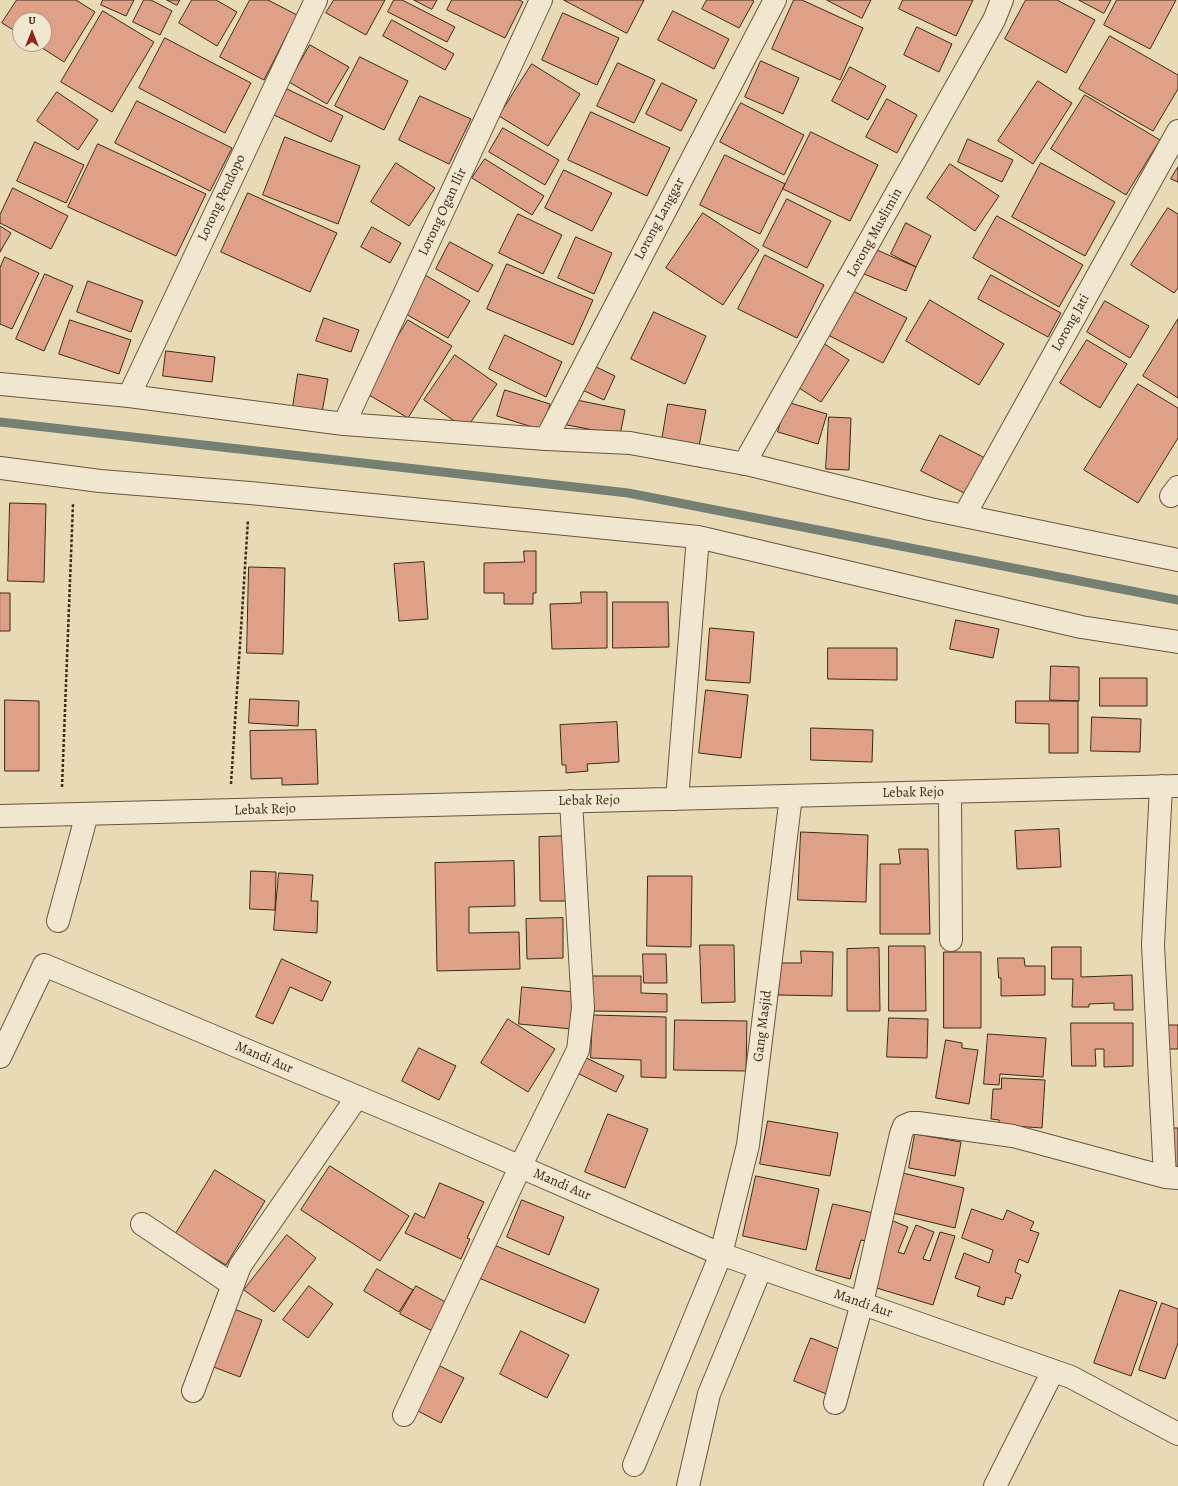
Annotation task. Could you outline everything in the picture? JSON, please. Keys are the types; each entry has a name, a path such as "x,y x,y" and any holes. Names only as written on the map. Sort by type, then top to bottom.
{"street":[{"name":"Lorong Pendopo","path":"128,396 316,0"},
{"name":"Lorong Ogan Ilir","path":"344,424 541,0"},
{"name":"Lorong Langgar","path":"546,439 775,0"},
{"name":"Lorong Muslimin","path":"744,464 994,20 1002,0"},
{"name":"Lorong Jati","path":"964,516 1178,131"},
{"path":"0,384 128,396 344,424 546,439 630,443 744,464 964,516 1178,560"},
{"path":"0,468 100,481 250,493 698,537 1081,627 1178,642"},
{"path":"678,799 698,537"},
{"path":"834,1403 862,1303 904,1126 911,1123 918,1123 1013,1136 1172,1178 1153,945 1169,786"},
{"name":"Lebak Rejo","path":"0,816 1169,786"},
{"path":"950,792 951,940"},
{"name":"Gang Masjid","path":"634,1464 721,1254 748,1144 791,796"},
{"path":"404,1415 520,1167 578,1050 582,1008 571,802"},
{"path":"58,920 87,814"},
{"name":"Mandi Aur","path":"0,1057 44,965 357,1097 721,1254 1071,1377 1178,1434"},
{"path":"193,1391 240,1266 357,1097"},
{"path":"142,1224 232,1285"},
{"path":"688,1486 709,1394 761,1268"},
{"path":"995,1486 1053,1371"}],"path":[{"path":"61,814 74,478"},
{"path":"229,810 250,493"}],"building":[{"path":"17,0 76,0 95,12 64,62 48,52 52,52 52,12 12,12 12,29 2,23"},
{"path":"103,0 134,0 126,16 101,5"},
{"path":"144,0 151,0 172,11 160,35 133,22"},
{"path":"167,0 180,0 177,5"},
{"path":"192,0 216,0 237,12 217,46 179,23"},
{"path":"250,0 268,0 297,15 264,80 220,57"},
{"path":"334,0 385,0 366,35 326,13"},
{"path":"394,0 402,0 455,27 447,42 388,12"},
{"path":"414,0 437,0 432,9"},
{"path":"452,0 519,0 523,2 505,38 447,10"},
{"path":"564,0 644,0 627,33"},
{"path":"707,0 754,1 739,28 702,9"},
{"path":"794,0 802,0 863,28 840,80 772,49"},
{"path":"827,0 871,0 862,18"},
{"path":"903,0 973,0 956,36 899,9"},
{"path":"1026,0 1057,0 1095,20 1066,73 1005,39"},
{"path":"1079,0 1111,0 1104,13"},
{"path":"1117,0 1176,0 1150,49 1104,25"},
{"path":"103,11 154,42 112,112 61,82"},
{"path":"673,11 729,39 714,69 658,40"},
{"path":"563,13 619,38 597,85 542,60"},
{"path":"392,20 454,54 445,70 383,36"},
{"path":"917,27 952,44 939,72 904,55"},
{"path":"1110,36 1178,75 1178,89 1153,131 1079,89"},
{"path":"165,38 251,83 225,133 139,88"},
{"path":"310,45 349,67 327,104 289,82"},
{"path":"360,57 408,81 384,130 335,106"},
{"path":"761,61 799,78 783,114 745,97"},
{"path":"618,63 655,80 634,123 597,106"},
{"path":"532,64 580,94 548,146 499,116"},
{"path":"850,67 886,86 868,120 832,101"},
{"path":"1038,81 1072,103 1033,164 998,141"},
{"path":"662,83 697,100 681,131 646,114"},
{"path":"287,89 343,116 331,142 274,115"},
{"path":"57,92 98,120 78,150 37,121"},
{"path":"1085,95 1160,140 1126,195 1051,149"},
{"path":"420,96 471,119 449,164 399,140"},
{"path":"887,99 917,115 897,153 866,137"},
{"path":"137,101 232,148 210,191 115,143"},
{"path":"741,103 804,135 784,175 720,142"},
{"path":"591,112 670,148 647,196 568,160"},
{"path":"503,128 559,160 545,185 489,152"},
{"path":"811,132 878,165 850,221 783,189"},
{"path":"285,137 360,166 338,224 263,195"},
{"path":"968,139 1013,160 1002,182 958,162"},
{"path":"35,142 84,165 66,203 17,181"},
{"path":"98,144 206,194 176,256 68,207"},
{"path":"725,155 785,184 760,234 700,205"},
{"path":"485,159 544,196 532,215 472,178"},
{"path":"396,163 435,188 409,226 371,202"},
{"path":"1041,163 1115,202 1085,256 1012,217"},
{"path":"950,164 999,196 975,231 927,198"},
{"path":"1178,167 1178,182 1171,179"},
{"path":"564,170 612,193 592,231 545,208"},
{"path":"13,188 68,216 51,249 0,223 0,215"},
{"path":"248,193 337,233 310,292 221,252"},
{"path":"787,199 831,221 807,268 763,246"},
{"path":"1168,208 1178,214 1178,288 1174,293 1131,265"},
{"path":"703,213 759,250 723,305 666,268"},
{"path":"518,214 562,235 543,274 499,253"},
{"path":"997,216 1083,265 1059,307 973,258"},
{"path":"906,223 931,236 916,267 891,254"},
{"path":"0,226 11,233 0,252"},
{"path":"372,227 401,243 390,263 361,247"},
{"path":"576,237 612,253 594,294 558,278"},
{"path":"450,242 493,265 478,292 436,269"},
{"path":"870,247 916,267 906,291 859,272"},
{"path":"765,255 824,285 797,338 738,309"},
{"path":"5,257 39,273 12,329 0,324 0,268"},
{"path":"507,264 593,300 573,345 487,309"},
{"path":"45,274 73,286 44,351 16,339"},
{"path":"425,275 470,301 448,338 404,313"},
{"path":"991,275 1061,313 1048,337 978,299"},
{"path":"88,281 143,301 131,332 77,312"},
{"path":"849,289 907,318 883,363 826,334"},
{"path":"930,300 1004,344 979,385 906,341"},
{"path":"1105,301 1149,326 1130,358 1087,332"},
{"path":"654,312 706,336 685,384 631,359"},
{"path":"324,318 359,330 351,352 316,341"},
{"path":"1178,319 1178,398 1143,376"},
{"path":"70,320 131,340 119,374 59,354"},
{"path":"408,320 452,346 408,418 364,392"},
{"path":"505,335 562,362 546,397 489,369"},
{"path":"1087,340 1127,364 1100,408 1060,383"},
{"path":"823,343 849,360 821,402 796,386"},
{"path":"166,351 215,357 212,382 163,376"},
{"path":"455,355 497,384 466,429 424,400"},
{"path":"590,364 615,376 604,400 578,388"},
{"path":"298,374 328,379 322,412 293,407"},
{"path":"1138,384 1178,408 1178,438 1138,503 1084,470"},
{"path":"505,390 550,404 542,430 497,416"},
{"path":"572,399 625,410 620,435 567,425"},
{"path":"787,402 827,414 818,444 778,432"},
{"path":"668,404 706,410 699,446 662,440"},
{"path":"829,417 851,418 849,470 826,469"},
{"path":"940,435 989,460 970,496 921,471"},
{"path":"10,503 46,504 44,582 8,581"},
{"path":"524,551 536,551 536,593 533,593 533,604 504,604 504,593 484,593 484,563 524,562"},
{"path":"424,562 428,619 399,621 394,564"},
{"path":"249,567 285,568 283,654 247,653"},
{"path":"581,592 607,592 607,648 552,649 550,604 581,603"},
{"path":"0,593 10,593 10,631 0,631"},
{"path":"613,602 668,602 669,647 613,648"},
{"path":"956,620 999,629 993,658 950,649"},
{"path":"710,628 754,632 750,683 706,680"},
{"path":"828,648 897,648 897,680 828,679"},
{"path":"1051,666 1079,667 1079,701 1050,700"},
{"path":"1100,678 1147,678 1147,706 1100,706"},
{"path":"706,690 748,695 741,758 699,753"},
{"path":"250,699 299,701 298,726 249,723"},
{"path":"5,700 39,701 39,771 5,771"},
{"path":"1016,701 1078,701 1078,753 1049,753 1049,724 1016,723"},
{"path":"1092,717 1141,719 1140,752 1091,751"},
{"path":"617,722 619,762 587,764 588,771 566,773 566,765 562,765 560,725"},
{"path":"811,728 873,730 872,762 811,760"},
{"path":"316,730 318,784 282,785 282,778 251,779 250,731"},
{"path":"1059,829 1061,867 1017,869 1015,831"},
{"path":"801,832 868,835 866,902 798,900"},
{"path":"570,836 571,901 540,901 539,837"},
{"path":"899,849 928,849 930,934 880,934 880,864 900,864"},
{"path":"514,861 515,906 469,907 469,933 519,932 520,969 437,971 435,863"},
{"path":"251,871 276,872 275,910 250,909"},
{"path":"279,873 313,875 311,901 318,901 317,933 274,930"},
{"path":"648,876 692,876 691,947 647,946"},
{"path":"563,918 563,958 527,959 526,919"},
{"path":"700,945 734,945 735,1002 702,1003"},
{"path":"889,946 925,946 926,1011 889,1011"},
{"path":"1052,947 1081,947 1081,977 1132,975 1133,1010 1114,1010 1114,1003 1089,1004 1089,1007 1072,1007 1073,979 1052,979"},
{"path":"879,948 880,1011 847,1011 847,949"},
{"path":"801,951 833,952 832,996 778,995 779,963 801,963"},
{"path":"944,952 981,952 981,1028 944,1028"},
{"path":"643,954 666,954 667,983 644,983"},
{"path":"998,958 1024,958 1025,966 1045,966 1045,995 1001,996 1001,978 999,978"},
{"path":"282,959 331,982 322,1001 290,987 273,1024 256,1017"},
{"path":"588,976 641,976 641,993 667,994 667,1012 587,1011"},
{"path":"522,987 575,992 572,1029 519,1024"},
{"path":"593,1015 666,1017 666,1078 641,1077 641,1060 591,1058"},
{"path":"889,1018 928,1019 927,1058 887,1057"},
{"path":"508,1019 555,1049 528,1092 481,1063"},
{"path":"675,1020 747,1021 746,1071 674,1070"},
{"path":"1071,1023 1133,1023 1133,1066 1104,1067 1104,1049 1095,1049 1096,1066 1072,1066"},
{"path":"1167,1025 1178,1025 1178,1049 1167,1049"},
{"path":"988,1034 1046,1038 1043,1077 1000,1074 999,1085 984,1084"},
{"path":"946,1040 962,1043 962,1048 978,1050 969,1104 936,1098"},
{"path":"419,1048 456,1066 439,1100 402,1081"},
{"path":"580,1055 624,1076 616,1092 573,1071"},
{"path":"1002,1078 1045,1080 1042,1128 999,1125 999,1120 991,1119 993,1089 1001,1089"},
{"path":"608,1114 648,1129 625,1188 585,1172"},
{"path":"768,1121 838,1133 830,1176 760,1164"},
{"path":"1171,1128 1178,1128 1178,1169 1170,1169"},
{"path":"915,1134 961,1142 955,1176 909,1168"},
{"path":"330,1166 409,1216 380,1261 301,1210"},
{"path":"215,1170 265,1201 226,1265 175,1235"},
{"path":"903,1173 964,1188 955,1228 893,1213"},
{"path":"756,1176 819,1189 806,1250 743,1236"},
{"path":"440,1183 484,1202 467,1238 470,1239 461,1259 405,1233 415,1213 424,1218"},
{"path":"522,1200 564,1217 549,1255 507,1237"},
{"path":"833,1204 878,1214 871,1242 861,1240 850,1279 816,1270"},
{"path":"972,1209 1003,1220 1007,1210 1034,1222 1030,1230 1039,1233 1028,1263 1019,1259 1015,1272 1021,1275 1012,1299 1006,1297 1004,1305 977,1296 980,1287 955,1278 964,1253 989,1263 993,1250 962,1238"},
{"path":"893,1221 908,1227 898,1252 904,1254 916,1225 934,1232 923,1259 930,1261 940,1232 955,1236 933,1305 870,1286 882,1247"},
{"path":"287,1235 316,1258 274,1312 244,1290"},
{"path":"494,1245 599,1289 585,1323 479,1278"},
{"path":"377,1269 413,1290 399,1312 364,1291"},
{"path":"309,1286 333,1304 308,1338 283,1320"},
{"path":"416,1286 451,1305 436,1333 400,1314"},
{"path":"1120,1290 1157,1302 1131,1376 1094,1363"},
{"path":"1162,1303 1178,1309 1178,1343 1165,1379 1139,1370"},
{"path":"234,1309 262,1320 240,1377 211,1366"},
{"path":"521,1331 569,1355 547,1398 500,1374"},
{"path":"811,1338 847,1352 829,1395 794,1381"},
{"path":"438,1365 464,1378 441,1423 414,1409"}],"waterway":[{"path":"0,422 628,493 1178,600"}]}
